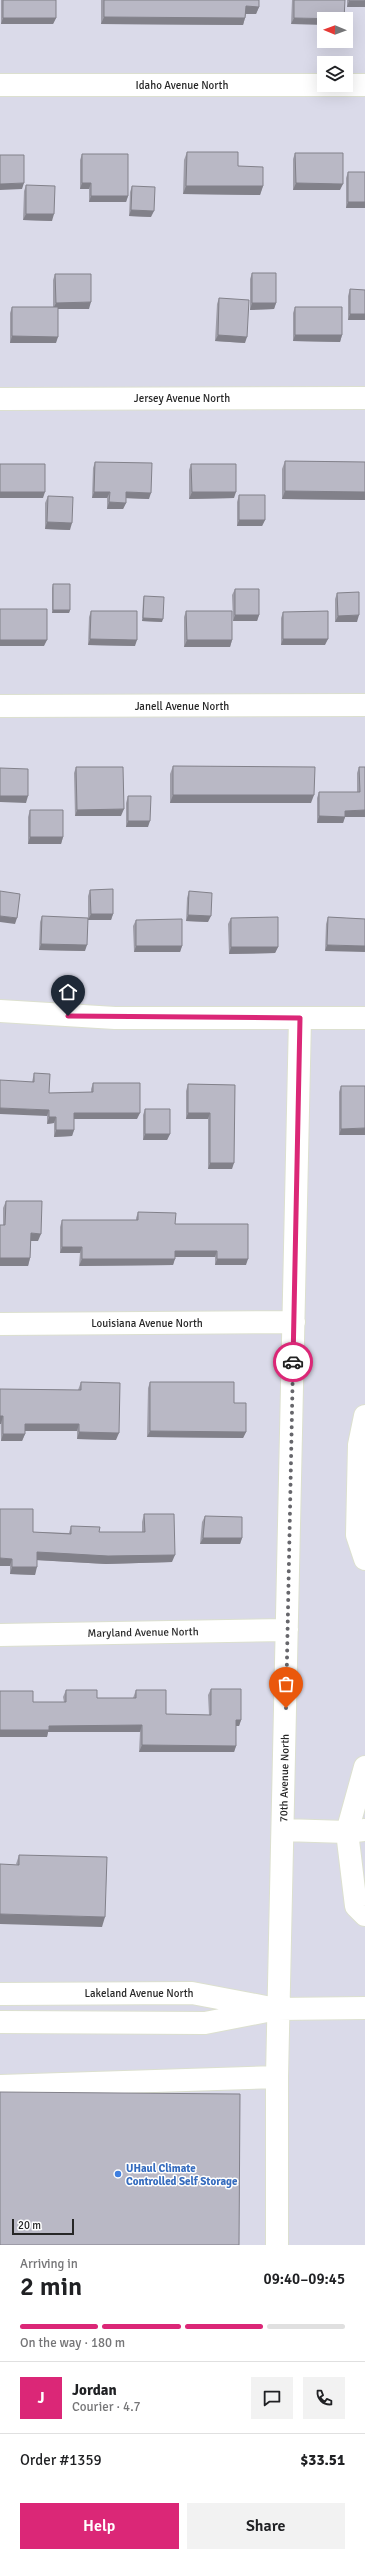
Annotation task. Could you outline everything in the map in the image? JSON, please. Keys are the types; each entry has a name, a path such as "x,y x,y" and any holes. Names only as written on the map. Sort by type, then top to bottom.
{"street":[{"name":"Idaho Avenue North","path":"0,85 365,85"},
{"name":"Jersey Avenue North","path":"0,399 365,398"},
{"name":"Janell Avenue North","path":"0,706 365,705"},
{"path":"0,1011 115,1018 365,1018"},
{"name":"70th Avenue North","path":"277,2245 277,2009 283,1830 300,1018"},
{"name":"Louisiana Avenue North","path":"0,1324 294,1322"},
{"path":"365,1416 359,1445 357,1535 365,1559"},
{"name":"Maryland Avenue North","path":"0,1635 287,1630"},
{"path":"365,1767 356,1831 356,1906 365,1915"},
{"path":"283,1830 356,1831"},
{"name":"Lakeland Avenue North","path":"0,1994 192,1992 277,2009"},
{"name":"Lakeland Avenue North","path":"0,2022 205,2023 277,2009 365,2008"},
{"path":"0,2086 277,2077"}],"building":[{"path":"3,0 56,0 56,18 3,18"},
{"path":"104,0 259,0 259,7 246,6 245,18 104,17"},
{"path":"294,0 345,0 344,12 317,12 317,18 294,18"},
{"path":"365,0 365,1 349,1"},
{"path":"187,152 238,152 238,166 263,167 263,186 186,186"},
{"path":"295,153 343,153 343,184 296,183"},
{"path":"82,154 128,154 128,196 91,196 91,183 82,183"},
{"path":"0,155 24,155 24,183 0,184"},
{"path":"348,172 365,172 365,202 348,202"},
{"path":"26,185 55,186 54,214 26,214"},
{"path":"132,186 155,187 154,211 131,210"},
{"path":"252,273 276,273 276,303 252,303"},
{"path":"55,274 91,274 91,302 56,303"},
{"path":"350,289 365,290 365,314 350,314"},
{"path":"219,298 249,300 247,337 218,335"},
{"path":"12,307 58,307 58,337 12,336"},
{"path":"295,307 342,307 342,335 295,335"},
{"path":"285,461 365,462 365,492 285,491"},
{"path":"95,462 152,463 151,493 126,492 126,503 109,502 110,492 94,492"},
{"path":"0,464 45,464 45,492 0,492"},
{"path":"191,464 236,464 236,492 192,492"},
{"path":"239,495 265,495 265,520 239,520"},
{"path":"48,496 73,497 72,523 47,522"},
{"path":"53,584 70,584 70,610 53,610"},
{"path":"235,589 259,589 259,615 235,615"},
{"path":"359,592 359,615 338,616 337,593"},
{"path":"144,596 164,597 163,619 143,618"},
{"path":"0,609 47,609 47,640 0,640"},
{"path":"91,611 137,611 137,640 90,639"},
{"path":"186,611 232,611 232,640 187,640"},
{"path":"328,611 328,639 283,639 283,612"},
{"path":"173,766 315,767 314,795 173,795"},
{"path":"76,767 123,767 124,809 77,810"},
{"path":"359,767 365,767 365,810 345,811 345,817 319,816 319,792 360,792"},
{"path":"0,768 28,769 28,796 0,796"},
{"path":"128,796 151,796 150,821 128,821"},
{"path":"30,810 63,810 63,837 30,837"},
{"path":"113,889 113,914 91,914 90,890"},
{"path":"0,891 20,894 17,918 0,916"},
{"path":"189,891 212,893 211,916 188,915"},
{"path":"42,916 88,918 87,945 41,944"},
{"path":"278,917 278,947 231,947 231,918"},
{"path":"328,917 365,919 365,946 327,945"},
{"path":"182,919 182,946 136,946 136,920"},
{"path":"34,1073 50,1074 49,1093 93,1092 93,1083 140,1083 140,1113 74,1113 74,1130 56,1130 56,1117 49,1117 49,1110 0,1108 0,1080 34,1082"},
{"path":"188,1084 235,1085 234,1163 210,1163 210,1113 188,1113"},
{"path":"341,1086 365,1086 365,1128 341,1129"},
{"path":"145,1109 170,1109 170,1134 145,1134"},
{"path":"6,1201 42,1201 41,1234 31,1233 30,1258 0,1258 0,1225 5,1225"},
{"path":"138,1212 176,1213 175,1224 248,1224 248,1259 217,1259 217,1251 175,1251 175,1259 82,1259 82,1247 62,1247 62,1220 138,1220"},
{"path":"81,1382 120,1383 119,1433 79,1432 79,1424 25,1424 25,1434 3,1434 3,1416 0,1416 0,1389 81,1390"},
{"path":"150,1382 234,1382 234,1403 246,1403 246,1432 150,1431"},
{"path":"0,1509 33,1509 33,1532 71,1534 71,1526 100,1527 99,1532 145,1532 144,1514 174,1514 175,1555 108,1556 37,1552 37,1567 12,1567 12,1559 0,1558"},
{"path":"205,1516 242,1517 242,1538 203,1538"},
{"path":"211,1689 241,1689 241,1720 236,1720 236,1746 142,1745 142,1725 49,1726 49,1730 0,1730 0,1691 33,1691 33,1702 66,1702 66,1690 97,1690 97,1698 136,1698 136,1690 166,1690 166,1714 211,1715"},
{"path":"19,1855 107,1857 105,1917 0,1914 0,1864 19,1865"},
{"name":"UHaul Climate Controlled Self Storage","path":"0,2092 240,2094 239,2245 0,2245"}],"way so far":[{"path":"286,1708 293,1362"}],"place":[{"name":"UHaul Climate Controlled Self Storage","path":"118,2174"}],"route":[{"path":"68,1016 115,1018 300,1018 298,1176 293,1362"}]}
